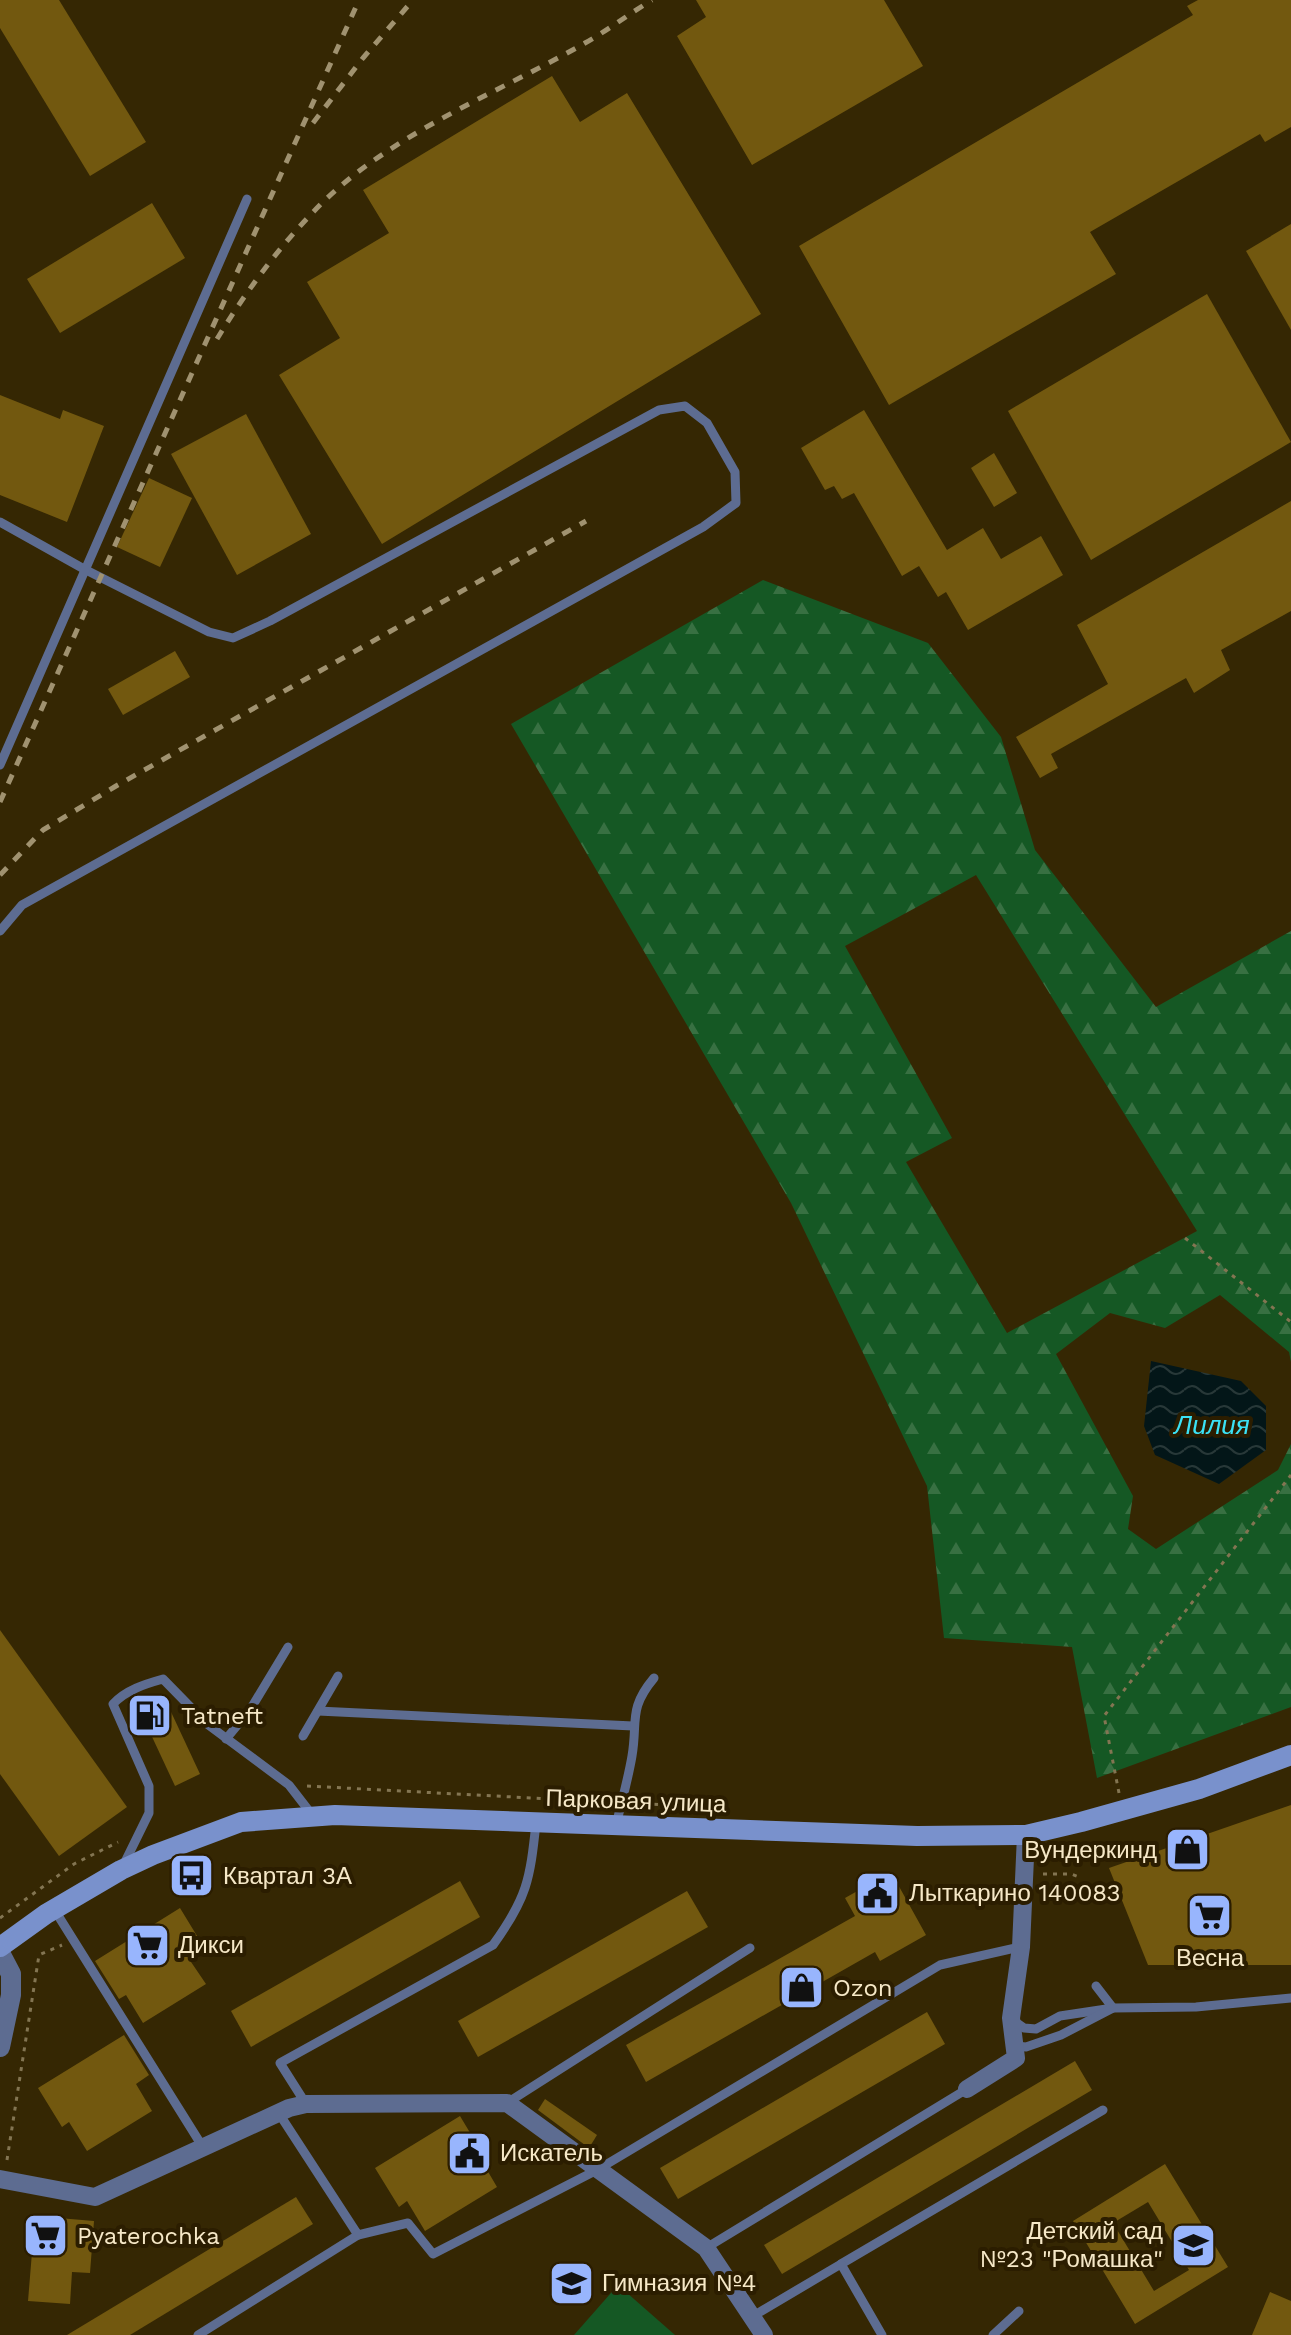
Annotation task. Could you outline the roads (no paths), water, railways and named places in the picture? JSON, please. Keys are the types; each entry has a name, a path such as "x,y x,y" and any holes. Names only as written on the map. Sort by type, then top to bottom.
{"main road":[{"name":"Парковая улица","path":"0,1950 54,1909 121,1870 241,1822 313,1816 917,1836 1026,1835 1199,1789 1291,1755"}],"street":[{"path":"967,2089 1016,2058 1011,2018 1021,1947 1026,1835"},
{"path":"0,1950 11,1974 11,1995 0,2047"},
{"path":"2,2179 95,2197 278,2112 306,2104 507,2103 706,2248 764,2335"}],"lane":[{"path":"0,765 247,199"},
{"path":"0,522 84,569 209,632 233,638 270,621 659,410 685,406 707,423 735,472 736,503 703,527 22,905 0,931"},
{"path":"226,1739 250,1710 288,1647"},
{"path":"303,1736 338,1676"},
{"path":"616,1826 633,1754 633,1726 641,1693 654,1678"},
{"path":"121,1870 149,1813 149,1786 113,1704 121,1695 163,1679 207,1724 289,1785 313,1816"},
{"path":"318,1711 633,1726"},
{"path":"306,2104 280,2063 493,1945 516,1913 529,1880 536,1823"},
{"path":"54,1909 204,2149"},
{"path":"198,2335 358,2235 408,2223 433,2254 597,2170 940,1965 1021,1947"},
{"path":"507,2103 750,1948"},
{"path":"1096,1986 1113,2008"},
{"path":"1011,2018 1024,2028 1036,2029 1060,2016 1113,2008 1196,2007 1291,1998"},
{"path":"1016,2046 1026,2047 1061,2035 1113,2008"},
{"path":"706,2248 967,2089"},
{"path":"753,2316 1103,2110"},
{"path":"278,2112 358,2235"},
{"path":"841,2264 882,2335"},
{"path":"993,2335 1019,2311"}],"water":[{"name":"Лилия","path":"1151,1361 1241,1381 1266,1406 1266,1450 1219,1484 1155,1455 1144,1426"}],"railway":[{"path":"0,802 359,0"},
{"path":"313,123 413,0"},
{"path":"217,339 278,252 306,219 350,178 414,135 585,43 652,0"},
{"path":"0,875 43,830 586,521"}],"place":[{"name":"Tatneft","path":"150,1716"},
{"name":"Вундеркинд","path":"1188,1850"},
{"name":"Квартал 3А","path":"192,1876"},
{"name":"Лыткарино 140083","path":"878,1893"},
{"name":"Весна","path":"1210,1916"},
{"name":"Дикси","path":"147,1945"},
{"name":"Ozon","path":"802,1988"},
{"name":"Искатель","path":"469,2153"},
{"name":"Pyaterochka","path":"46,2236"},
{"name":"Детский сад №23 \"Ромашка\"","path":"1194,2245"},
{"name":"Гимназия №4","path":"571,2283"}]}
